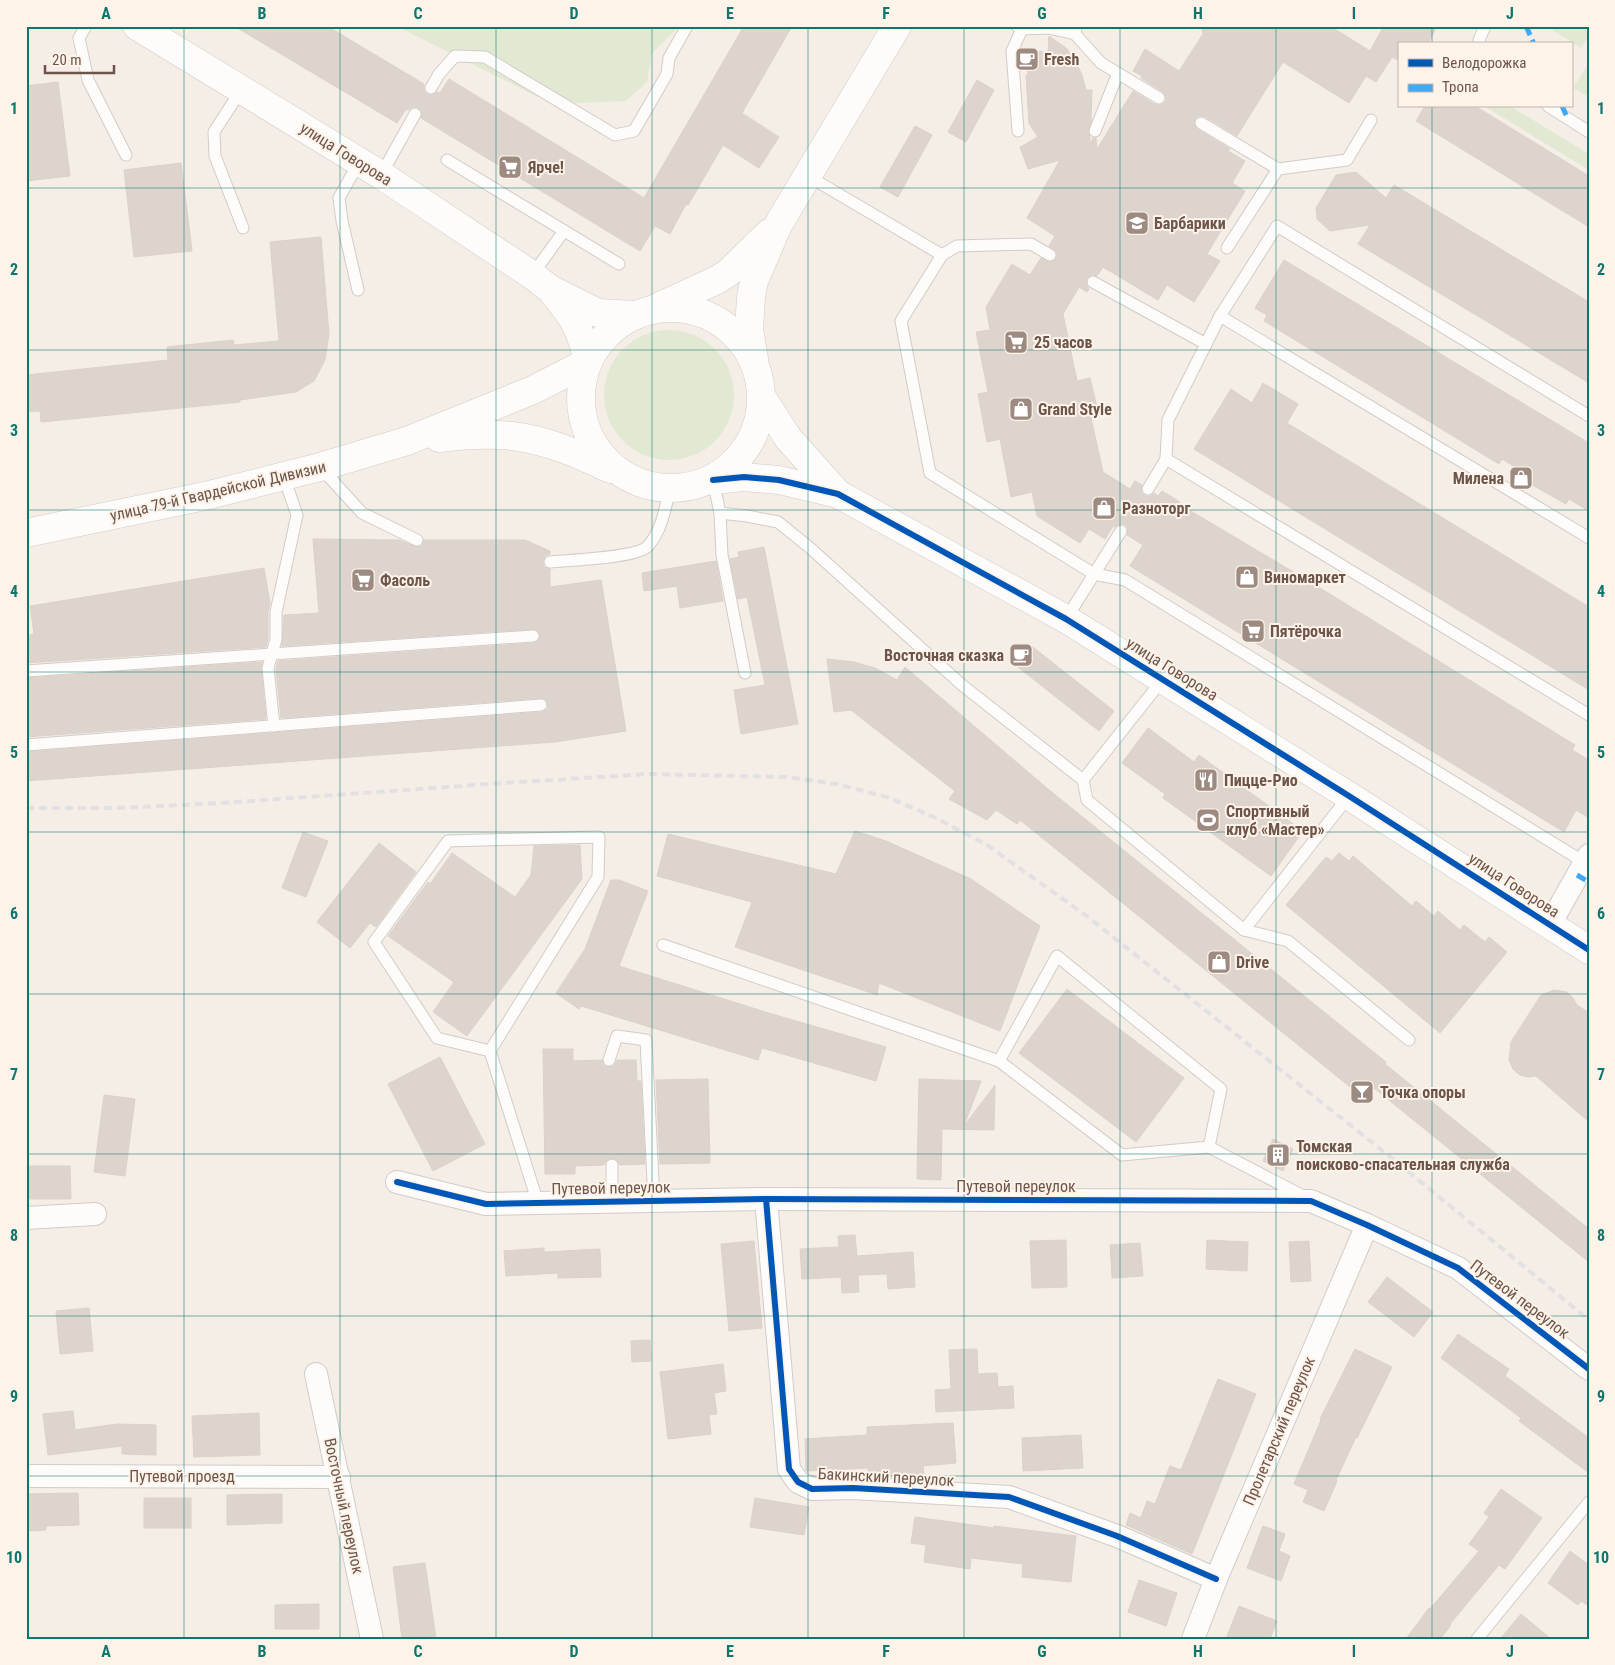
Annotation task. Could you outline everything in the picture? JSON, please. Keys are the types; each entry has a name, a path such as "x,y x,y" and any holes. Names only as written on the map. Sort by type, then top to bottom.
{"main road":[{"name":"улица Говорова","path":"137,26 370,169 541,282"},
{"path":"713,480 735,461 747,446 757,424 763,399 749,329 754,281 778,225 897,26"},
{"path":"621,474 595,448 584,425 580,402 582,382 588,362 599,344 616,327 644,312 691,293 728,272 778,225"},
{"path":"541,282 598,313 644,312 680,308 703,314 718,322 735,335 750,355 756,370"},
{"path":"541,282 569,312 582,336 588,362"},
{"name":"улица 79-й Гвардейской Дивизии","path":"26,532 118,515 284,477 407,441 533,390 588,362"},
{"name":"улица Говорова","path":"763,399 788,438 838,494"},
{"name":"улица 79-й Гвардейской Дивизии","path":"407,441 477,434 512,436 562,448 640,483 670,488"},
{"name":"улица Говорова","path":"670,488 713,480 744,477 779,480 838,494 1066,619 1349,796 1589,950"}],"street":[{"path":"1550,924 1586,859"},
{"name":"Путевой переулок","path":"397,1182 486,1204 766,1199 1311,1201 1458,1268 1589,1369"},
{"name":"Бакинский переулок","path":"766,1199 788,1469 798,1482 812,1489 853,1488 1009,1497 1118,1536 1216,1579"},
{"path":"26,1218 95,1214"},
{"name":"Пролетарский переулок","path":"1193,1639 1216,1579 1367,1225"},
{"name":"Восточный переулок","path":"316,1374 372,1639"},
{"name":"Путевой проезд","path":"26,1476 339,1477"}],"lane":[{"path":"86,26 79,38 88,80 126,155"},
{"path":"431,88 439,74 455,56 485,57 615,134 634,131 667,74 669,58 687,26"},
{"path":"1480,42 1485,26"},
{"path":"1018,131 1012,50 1019,28 1075,30 1100,63 1159,98"},
{"path":"1095,131 1118,73"},
{"path":"241,90 214,132 215,156 243,228"},
{"path":"1551,108 1589,132"},
{"path":"358,290 342,221 339,198 370,169 415,114"},
{"path":"1201,123 1278,169 1347,160 1371,120"},
{"path":"447,160 619,264"},
{"path":"1227,248 1278,169"},
{"path":"807,176 942,255"},
{"path":"1148,489 1166,459 1168,420 1220,316 1278,226 1589,416"},
{"path":"541,282 564,231"},
{"path":"1050,255 1031,244 957,246 942,255 901,321 930,473 1094,574 1125,580 1586,859"},
{"path":"1094,282 1206,344"},
{"path":"1220,316 1589,538"},
{"path":"1166,459 1589,715"},
{"path":"320,467 362,513 417,540"},
{"path":"274,726 268,668 276,639 276,612 297,515 284,477"},
{"path":"713,480 720,513 722,555 745,673"},
{"path":"550,562 632,554 647,548 660,529 670,488"},
{"path":"720,513 778,522 809,547 962,685 1083,780 1087,800 1244,930 1288,941 1409,1040"},
{"path":"1066,619 1121,531"},
{"path":"26,671 533,636"},
{"path":"1083,780 1163,679"},
{"path":"26,745 541,705"},
{"path":"1244,930 1349,796"},
{"path":"490,1051 437,1038 374,942 448,841 599,837 598,877 490,1051 538,1203"},
{"path":"663,945 999,1061 1122,1155 1209,1147 1311,1201"},
{"path":"999,1061 1057,956 1221,1089 1209,1147"},
{"path":"609,1060 618,1036 646,1040 654,1201"},
{"path":"612,1165 612,1202"},
{"path":"1477,1639 1589,1502"}],"green space":[{"path":"396,26 680,26 652,53 647,82 626,101 580,103 538,97"},
{"path":"1546,26 1581,26 1589,31 1589,35 1581,48"},
{"path":"1589,63 1589,97 1573,88"},
{"path":"1487,108 1513,108 1589,154 1589,170"},
{"path":"669,330 694,335 715,349 729,370 734,395 729,420 715,441 694,455 669,460 644,455 623,441 609,420 604,395 609,370 623,349 644,335"}],"building":[{"path":"234,26 327,26 424,84 424,91 428,95 440,93 449,79 644,198 744,26 792,26 742,113 779,137 759,168 723,145 688,205 686,204 670,234 655,226 640,251 421,118 422,111 418,107 406,109 397,123"},
{"path":"1202,26 1330,26 1370,51 1384,26 1437,26 1429,42 1398,42 1398,60 1392,57 1376,82 1366,76 1349,103 1283,62 1237,136 1204,116 1198,116 1195,119 1194,123 1197,129 1230,149 1228,151 1245,161 1232,183 1245,191 1207,254 1220,261 1194,302 1167,285 1158,300 1103,267 1097,276 1092,275 1087,278 1086,283 1089,289 1087,292 1079,287 1063,314 1077,381 1090,378 1097,407 1089,409 1103,472 1130,489 1135,481 1142,485 1141,492 1145,496 1151,496 1154,493 1158,496 1162,491 1180,502 1179,504 1312,583 1575,745 1572,750 1589,760 1589,818 1576,810 1564,832 1130,566 1143,545 1127,535 1128,528 1125,524 1113,526 1105,539 1089,529 1080,543 1037,516 1032,492 1011,497 1000,439 987,442 978,394 988,392 976,332 990,330 986,307 1012,264 1030,275 1041,258 1050,262 1056,259 1057,256 1056,251 1049,246 1055,236 1027,218 1060,160 1028,169 1020,147 1038,137 1029,123 1026,50 1048,52 1049,36 1066,48 1075,60 1086,90 1092,90 1091,122 1088,132 1090,144 1093,138 1096,138 1097,149 1133,91 1156,105 1162,105 1166,101 1163,92 1133,71 1145,49 1179,71 1203,34"},
{"path":"977,80 994,90 966,142 948,132"},
{"path":"58,82 70,176 26,181 26,86"},
{"path":"1424,108 1478,108 1589,176 1589,227 1416,121"},
{"path":"915,126 932,135 898,197 880,187"},
{"path":"181,163 192,251 134,257 124,170"},
{"path":"1356,172 1386,198 1394,185 1589,302 1589,383 1358,244 1370,225 1330,231 1317,219 1316,208 1336,175"},
{"path":"321,237 329,334 325,360 314,381 296,392 240,400 240,402 41,422 40,411 26,412 26,375 168,360 167,347 233,340 234,345 279,341 270,242"},
{"path":"1284,260 1589,443 1589,511 1569,499 1566,504 1529,483 1532,477 1502,459 1499,464 1264,321 1267,315 1255,308"},
{"path":"1263,383 1298,404 1287,423 1589,607 1589,690 1194,449 1231,389 1252,403"},
{"path":"313,539 399,540 417,547 422,546 424,540 525,540 550,551 550,554 545,556 543,562 544,567 550,569 550,587 601,580 626,731 555,742 26,781 26,752 542,712 548,709 547,701 540,698 281,718 276,669 278,661 534,643 538,642 540,636 539,631 532,629 282,646 284,615 319,613"},
{"path":"764,547 798,724 741,734 734,690 765,685 747,597 738,599 730,559 739,557 738,552"},
{"path":"716,561 723,601 680,608 677,586 644,591 642,573"},
{"path":"264,568 270,603 266,647 26,663 26,636 34,634 30,606"},
{"path":"1029,644 1114,711 1099,731 1014,664"},
{"path":"827,659 854,662 875,668 897,680 905,667 1048,789 1589,1229 1589,1262 1369,1084 1360,1095 1020,820 1017,824 996,810 987,820 949,799 955,791 851,710 834,712"},
{"path":"262,662 266,719 26,737 26,678"},
{"path":"1148,728 1194,762 1199,755 1303,831 1271,876 1163,798 1165,794 1122,763"},
{"path":"855,831 886,841 971,879 1040,926 1000,1031 879,983 877,995 735,947 752,902 657,876 668,834 836,874"},
{"path":"303,832 328,841 306,897 282,888"},
{"path":"379,843 416,872 376,927 370,923 350,948 317,922"},
{"path":"580,845 582,879 467,1036 433,1012 454,982 388,936 428,882 430,884 452,853 515,897 531,875 534,846"},
{"path":"1339,853 1349,861 1353,856 1412,906 1416,901 1434,916 1438,911 1460,930 1464,925 1485,942 1489,937 1507,952 1440,1033 1286,905 1326,857 1332,861"},
{"path":"611,880 619,880 648,891 619,966 772,1014 886,1047 876,1081 762,1048 758,1060 581,1006 579,1009 556,993 585,949"},
{"path":"1067,989 1184,1078 1136,1142 1019,1053"},
{"path":"1554,990 1567,992 1577,1005 1589,1013 1589,1122 1536,1076 1520,1075 1513,1069 1509,1060 1511,1042 1541,995"},
{"path":"543,1049 573,1049 573,1061 602,1060 603,1065 607,1067 614,1066 617,1060 636,1060 637,1081 641,1081 645,1164 620,1165 616,1159 612,1158 606,1161 604,1165 575,1166 575,1174 545,1174"},
{"path":"440,1057 485,1144 433,1171 388,1084"},
{"path":"708,1079 710,1163 660,1164 656,1080"},
{"path":"919,1079 981,1081 964,1126 995,1085 994,1130 942,1129 941,1180 917,1179"},
{"path":"104,1095 135,1099 125,1176 94,1172"},
{"name":"Томская поисково-спасательная служба","path":"1273,1139 1293,1149 1283,1171 1263,1161"},
{"path":"29,1166 70,1166 71,1199 29,1199"},
{"path":"855,1235 857,1256 913,1252 915,1287 888,1289 887,1274 858,1275 859,1292 842,1293 841,1277 802,1279 800,1249 839,1247 838,1236"},
{"path":"1066,1240 1067,1287 1032,1288 1030,1241"},
{"path":"1207,1240 1248,1242 1247,1271 1206,1269"},
{"path":"754,1241 762,1328 729,1331 721,1244"},
{"path":"1309,1241 1311,1281 1291,1282 1289,1242"},
{"path":"1140,1243 1143,1276 1112,1278 1110,1245"},
{"path":"544,1248 544,1252 600,1249 601,1277 558,1278 558,1273 506,1276 504,1251"},
{"path":"1387,1277 1433,1312 1414,1337 1368,1302"},
{"path":"89,1308 93,1351 60,1354 56,1311"},
{"path":"1458,1334 1509,1369 1505,1376 1589,1438 1589,1473 1519,1421 1521,1418 1441,1358"},
{"path":"650,1340 651,1361 632,1362 631,1341"},
{"path":"977,1349 978,1374 997,1373 998,1387 1013,1386 1014,1408 936,1412 935,1390 951,1389 949,1350"},
{"path":"1355,1349 1392,1367 1356,1437 1324,1511 1303,1502 1308,1490 1294,1484 1320,1419"},
{"path":"723,1364 726,1391 714,1393 717,1414 709,1415 711,1434 668,1439 660,1372"},
{"path":"1218,1379 1256,1394 1192,1554 1126,1525 1130,1513 1141,1518 1147,1501 1155,1504 1170,1466 1181,1470"},
{"path":"73,1411 75,1430 117,1424 156,1425 156,1455 122,1454 122,1446 48,1455 43,1414"},
{"path":"259,1413 260,1455 194,1457 192,1416"},
{"path":"953,1423 956,1463 923,1466 924,1475 869,1476 868,1468 806,1471 805,1439 867,1435 867,1427"},
{"path":"1081,1435 1083,1468 1023,1471 1022,1438"},
{"path":"1501,1489 1542,1518 1505,1569 1499,1565 1450,1624 1440,1639 1406,1639 1429,1608 1479,1551 1469,1544 1489,1517 1484,1513"},
{"path":"78,1493 79,1525 46,1526 46,1530 26,1531 26,1494"},
{"path":"282,1494 282,1523 227,1525 227,1495"},
{"path":"144,1498 191,1498 191,1528 144,1528"},
{"path":"755,1498 809,1507 804,1535 750,1527"},
{"path":"915,1517 994,1528 994,1526 1076,1536 1071,1582 1022,1577 1023,1564 971,1558 970,1569 924,1562 926,1545 911,1543"},
{"path":"1263,1526 1285,1534 1279,1551 1290,1556 1281,1581 1247,1568"},
{"path":"1570,1551 1589,1565 1589,1606 1581,1601 1578,1605 1548,1583"},
{"path":"425,1563 436,1639 402,1639 393,1567"},
{"path":"1139,1580 1177,1593 1166,1626 1128,1612"},
{"path":"319,1604 319,1629 275,1629 275,1605"},
{"path":"1239,1606 1277,1621 1270,1639 1226,1639"},
{"path":"1521,1614 1551,1639 1500,1639"}],"railway":[{"path":"26,808 116,808 222,803 649,774 787,777 836,784 887,797 936,818 987,845 1084,914 1388,1155 1589,1320"}],"marked path":[{"path":"1526,26 1533,42"},
{"path":"1563,108 1568,119"},
{"path":"1577,875 1589,882"}],"cycle path":[{"path":"713,480 744,477 779,480 838,494 1066,619 1349,796 1589,950"},
{"path":"397,1182 486,1204 766,1199 1311,1201 1458,1268 1589,1369"},
{"path":"766,1199 789,1469 798,1482 812,1489 853,1488 1009,1497 1117,1536 1216,1579"}],"place":[{"name":"Fresh","path":"1027,59"},
{"name":"Ярче!","path":"510,167"},
{"name":"Барбарики","path":"1137,223"},
{"name":"25 часов","path":"1016,342"},
{"name":"Grand Style","path":"1021,409"},
{"name":"Милена","path":"1521,478"},
{"name":"Разноторг","path":"1104,508"},
{"name":"Виномаркет","path":"1247,577"},
{"name":"Фасоль","path":"363,580"},
{"name":"Пятёрочка","path":"1253,631"},
{"name":"Восточная сказка","path":"1021,655"},
{"name":"Пицце-Рио","path":"1206,780"},
{"name":"Спортивный клуб «Мастер»","path":"1208,820"},
{"name":"Drive","path":"1219,962"},
{"name":"Точка опоры","path":"1362,1092"},
{"name":"Томская поисково-спасательная служба","path":"1278,1155"}]}
